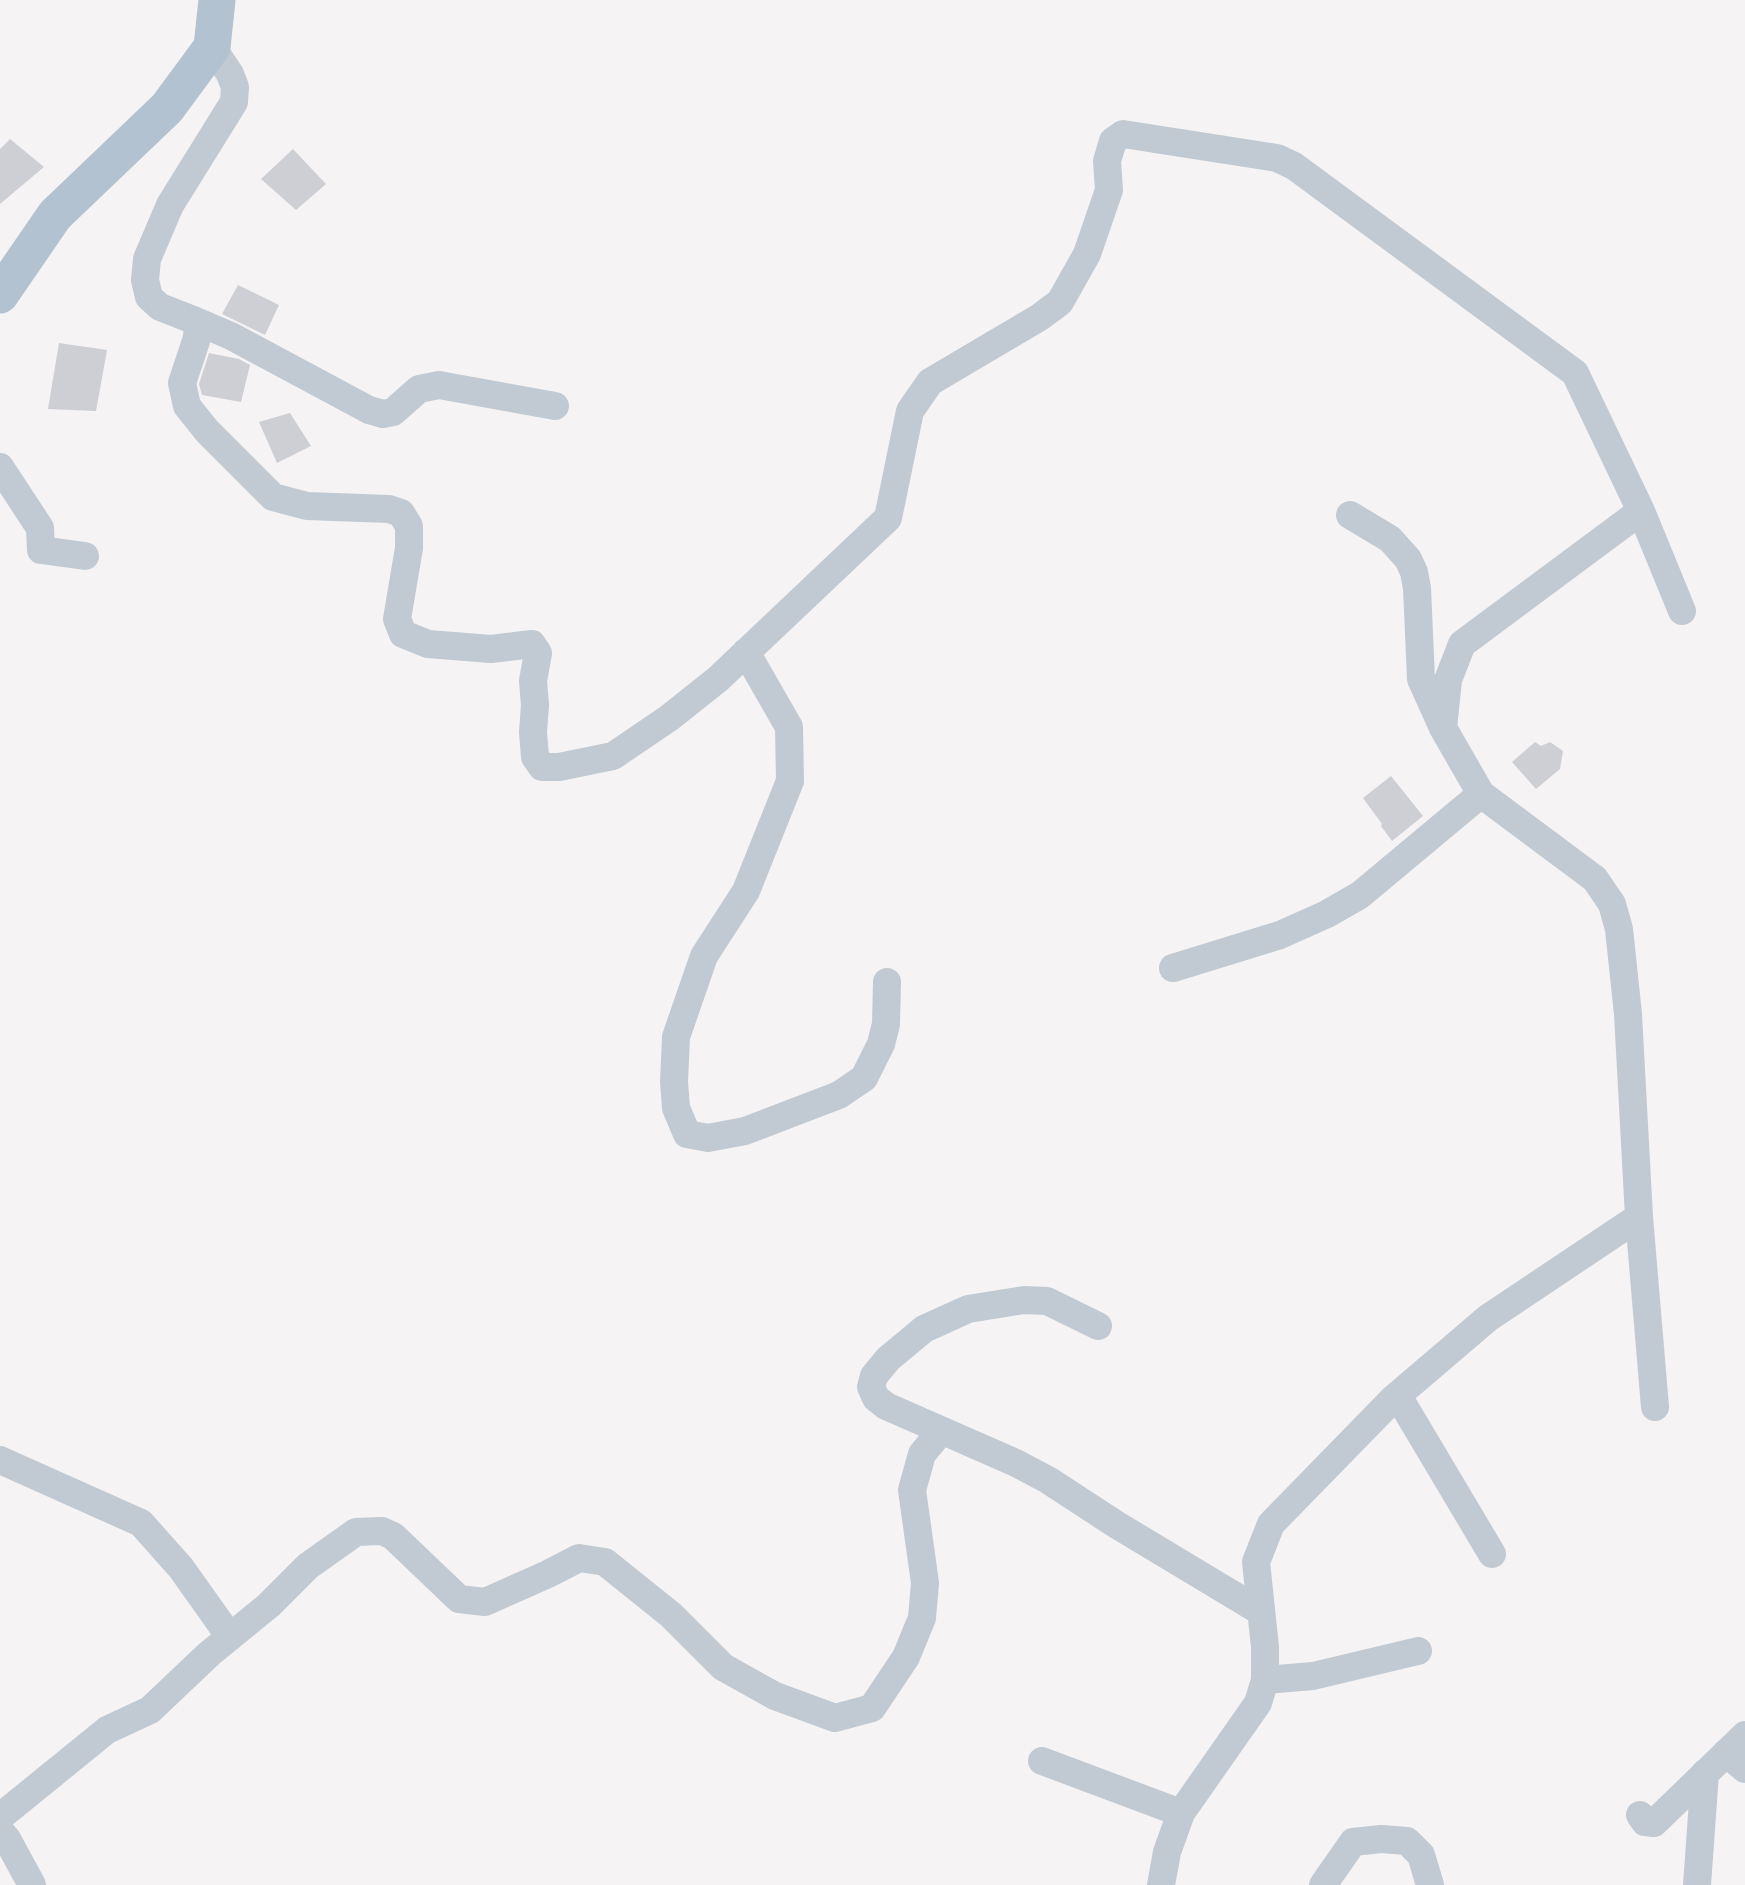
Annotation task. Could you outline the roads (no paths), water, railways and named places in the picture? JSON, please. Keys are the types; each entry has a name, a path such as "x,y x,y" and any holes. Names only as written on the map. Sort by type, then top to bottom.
{"main road":[{"path":"0,295 55,215 167,108 212,47 217,0"}],"street":[{"path":"212,47 230,74 235,87 234,102 170,205 147,258 145,280 149,297 160,307 231,336 369,410 383,414 393,412 419,389 439,385 555,406"},
{"path":"196,321 196,341 182,383 187,406 207,431 273,497 306,506 390,509 401,513 410,526 410,548 397,619 404,634 428,644 491,649 532,644 538,653 533,681 535,757 542,767 559,767 613,756 669,718 718,679 888,518 910,411 930,382 1040,317 1060,302 1087,254 1109,190 1107,161 1113,141 1123,134 1278,158 1294,166 1575,373 1641,511 1682,611"},
{"path":"0,467 40,528 41,550 85,556"},
{"path":"1443,728 1448,680 1462,644 1641,511"},
{"path":"1350,514 1390,539 1408,559 1417,587 1421,679 1443,728 1481,794 1595,880 1612,904 1619,929 1628,1014 1639,1216 1656,1407"},
{"path":"746,652 789,727 790,781 746,891 704,956 677,1037 674,1082 676,1108 687,1134 708,1138 745,1131 839,1095 864,1078 881,1044 886,1024 887,982"},
{"path":"1173,968 1279,935 1327,914 1360,895 1481,794"},
{"path":"1161,1885 1167,1852 1181,1813 1258,1703 1265,1680 1265,1647 1256,1562 1271,1524 1398,1396 1488,1318 1639,1216"},
{"path":"1098,1326 1047,1301 1024,1300 968,1309 924,1329 888,1359 874,1376 871,1387 876,1398 886,1406 1048,1480 1260,1611"},
{"path":"1398,1396 1492,1555"},
{"path":"0,1817 107,1730 150,1710 209,1654 270,1605 308,1566 356,1532 382,1531 393,1536 459,1599 485,1602 579,1558 605,1562 671,1615 723,1667 775,1696 835,1718 872,1708 906,1657 922,1618 925,1583 912,1490 922,1454 941,1430"},
{"path":"0,1460 141,1523 181,1568 230,1637"},
{"path":"1265,1680 1313,1676 1418,1651"},
{"path":"1640,1815 1645,1822 1654,1823 1705,1773 1739,1752"},
{"path":"1042,1761 1181,1813"},
{"path":"1697,1885 1705,1773"},
{"path":"1323,1885 1353,1842 1381,1839 1407,1841 1421,1855 1430,1885"},
{"path":"5,1847 32,1885"}]}
